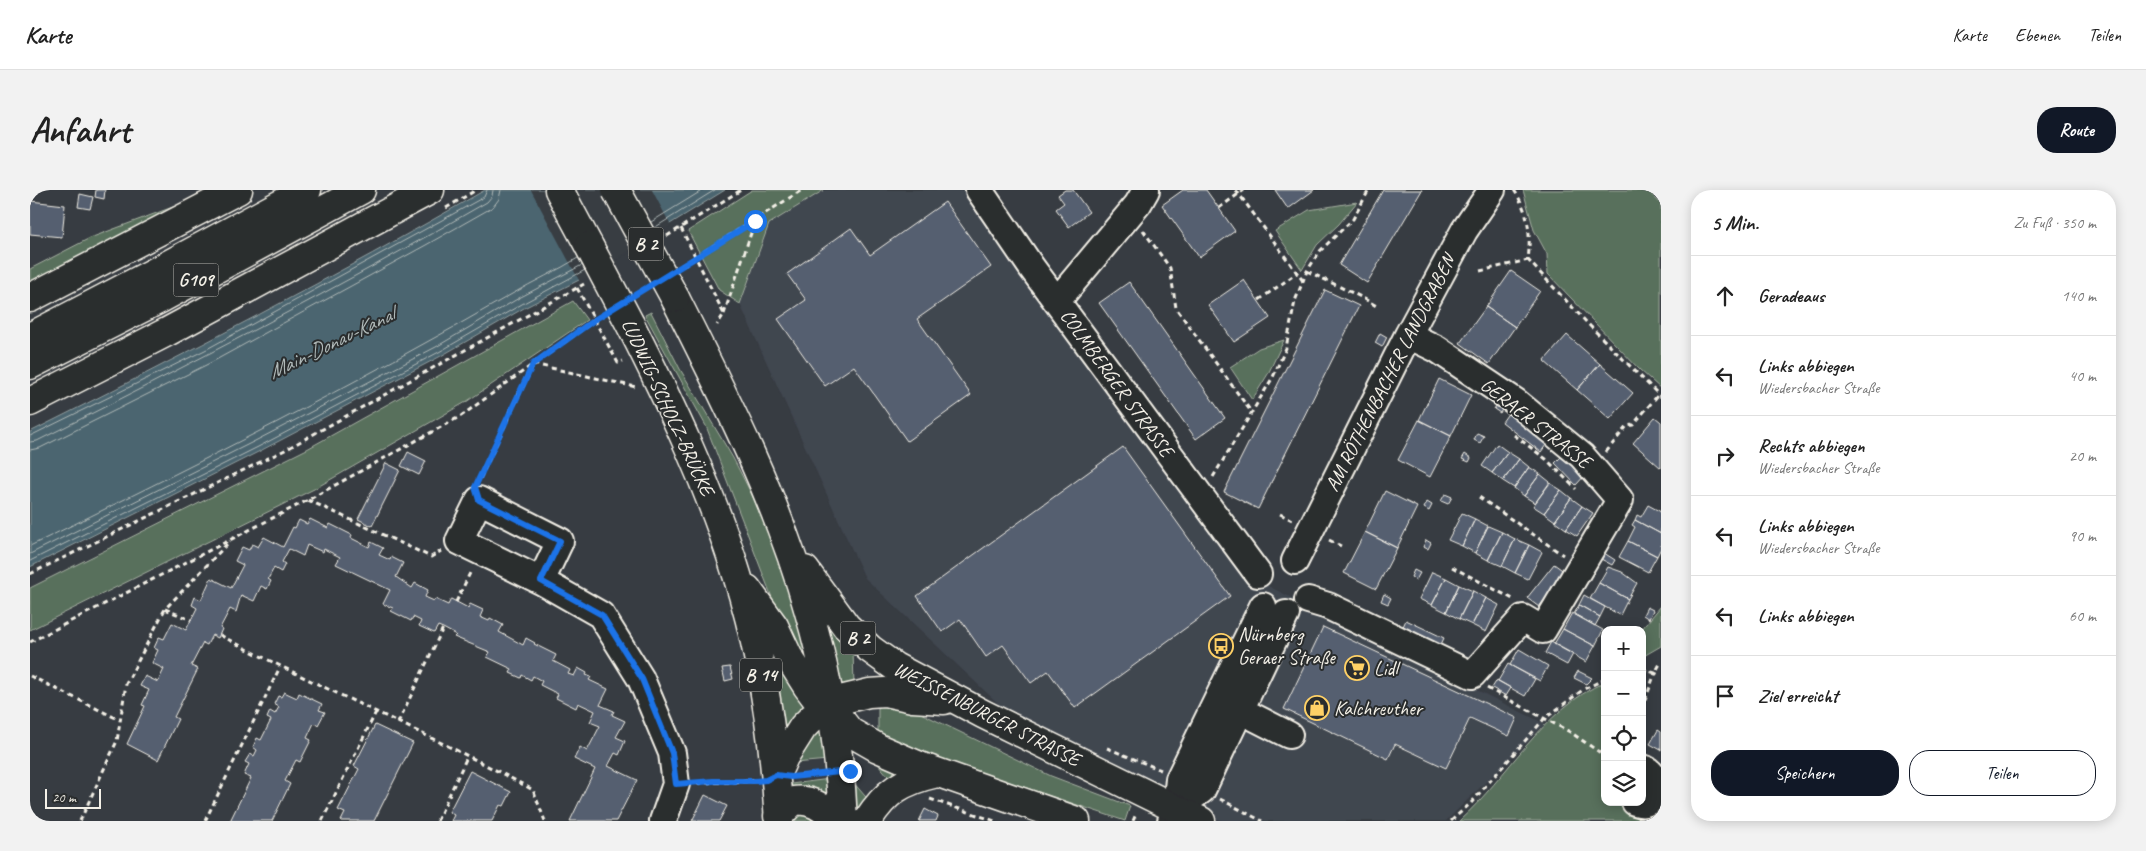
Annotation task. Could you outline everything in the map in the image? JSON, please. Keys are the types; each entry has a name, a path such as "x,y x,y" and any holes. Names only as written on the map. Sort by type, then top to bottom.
{"main road":[{"path":"30,298 238,190"},
{"name":"G109","path":"30,336 159,270 307,190"},
{"name":"G109","path":"30,366 171,293 361,190"},
{"name":"LUDWIG-SCHOLZ-BRÜCKE","path":"559,190 630,324 688,443 707,489 738,576"},
{"name":"B 2","path":"616,190 675,298 747,447 787,544"},
{"path":"30,402 167,332 421,195"},
{"path":"787,544 809,611 831,708 840,772 843,821"},
{"name":"WEISSENBURGER STRASSE","path":"787,544 834,612 870,649 908,676 1173,815 1200,821"},
{"name":"B 2","path":"738,576 774,626 792,664 807,686 816,698 831,708 850,732 858,738 892,755 936,773 1076,821"},
{"name":"B 14","path":"738,576 762,680 776,775 779,819"},
{"path":"776,775 784,757 804,727 813,717 844,699 875,692 913,698 958,701"},
{"path":"867,821 883,798 895,788 919,777 936,773"},
{"path":"779,819 793,801 806,800 828,812 836,821"}],"street":[{"name":"COLMBERGER STRASSE","path":"979,190 1057,302 1258,574"},
{"path":"1057,302 1131,212 1146,190"},
{"name":"AM RÖTHENBACHER LANDGRABEN","path":"1295,560 1408,335 1464,232 1492,190"},
{"name":"GERAER STRASSE","path":"1408,335 1437,349 1516,402 1594,468 1620,500 1543,630 1523,618"},
{"path":"541,581 560,541 479,500 469,546 541,581 602,615 642,679 672,753 676,784 663,821"},
{"path":"1288,558 1295,560 1302,564 1310,577 1311,592 1308,600 1302,607 1275,610 1256,591 1258,574 1268,563 1274,560 1288,558"},
{"path":"1308,600 1328,606 1472,675 1523,618"},
{"path":"1173,815 1179,778 1230,705 1275,610"},
{"path":"1230,705 1289,735"},
{"path":"1646,769 1655,774 1660,785 1660,792 1654,800 1646,803"}],"path":[{"path":"664,238 741,190"},
{"path":"678,268 802,190"},
{"path":"1219,208 1238,192 1244,190"},
{"path":"1196,491 1215,475 1273,378 1286,348 1295,301 1307,271 1320,251 1353,218 1369,190"},
{"path":"1513,190 1523,206 1528,222 1531,238 1528,260"},
{"path":"1238,192 1303,281"},
{"path":"1131,212 1170,268 1176,308 1252,413"},
{"path":"717,325 724,314 755,221"},
{"path":"681,228 724,314"},
{"path":"1480,271 1528,260"},
{"path":"1528,260 1660,396 1633,425 1627,426 1594,468"},
{"path":"1307,271 1378,307"},
{"path":"1259,300 1297,273"},
{"path":"30,574 285,450 586,283"},
{"path":"578,288 615,357"},
{"path":"30,642 308,500 461,416 603,314"},
{"path":"533,364 644,389"},
{"path":"479,500 475,487 533,364"},
{"path":"1514,435 1546,459 1576,490"},
{"path":"1479,497 1580,567"},
{"path":"308,500 431,557 469,546 456,602"},
{"path":"80,821 117,741 126,684 165,609 232,538"},
{"path":"1452,567 1521,603 1523,618"},
{"path":"165,609 191,620"},
{"path":"398,723 443,628"},
{"path":"220,635 280,667 376,712 533,790 545,821"},
{"path":"1646,698 1661,662"},
{"path":"205,821 280,667"},
{"path":"1646,670 1661,676"},
{"path":"1472,675 1478,683 1570,732 1601,753"},
{"path":"30,676 120,720"},
{"path":"1451,821 1471,803 1544,719 1584,689 1601,681"},
{"path":"322,821 376,712"},
{"path":"438,821 467,757"},
{"path":"676,784 713,781 755,781 766,780 776,775 791,777 840,772"},
{"path":"922,800 929,798 995,821"}],"shaded area":[{"path":"824,190 996,190 1064,288 1120,412 1246,575 1545,724 1446,821 1221,821 1021,725 865,578 740,304 769,224"}],"green space":[{"path":"752,190 824,190 769,224 740,304 719,290 688,231"},
{"path":"1523,190 1647,190 1661,204 1661,389 1640,370 1548,274 1547,254 1534,230"},
{"path":"202,196 30,289 30,269 90,238"},
{"path":"1357,202 1339,224 1317,245 1302,270 1275,231 1309,210"},
{"path":"573,301 587,320 466,402 314,489 30,630 30,588 307,449"},
{"path":"651,312 680,369 733,458 752,495 782,563 817,684 781,621 706,426 645,315"},
{"path":"1284,340 1268,374 1252,400 1230,367 1259,348"},
{"path":"1661,606 1661,646 1646,655 1646,626 1644,626"},
{"path":"827,619 853,649 854,688 838,690 822,621"},
{"path":"773,650 810,709 782,743 767,652"},
{"path":"1601,684 1601,806 1621,806 1639,815 1637,821 1459,821 1544,726 1582,694"},
{"path":"878,702 906,706 1051,776 1130,806 1125,821 917,751 878,734"},
{"path":"820,725 828,760 795,763"},
{"path":"878,764 908,775 893,782"},
{"path":"830,779 832,801 791,788 791,784"},
{"path":"853,782 871,803 852,821"},
{"path":"801,813 822,821 793,821"}],"water":[{"name":"Main-Donau-Kanal","path":"485,190 725,190 579,280 524,308 441,356 260,451 30,567 30,432 259,314"}],"pier":[{"path":"531,190 652,190 671,226 580,282"}],"building":[{"path":"96,190 105,190 104,199 95,197"},
{"path":"1065,190 1073,190 1089,212 1069,227 1056,209 1064,203 1058,195"},
{"path":"1183,190 1206,190 1235,231 1199,257 1162,205"},
{"path":"1275,190 1314,190 1288,209"},
{"path":"1383,190 1422,190 1367,283 1339,265"},
{"path":"80,194 93,197 90,209 78,207"},
{"path":"30,201 65,205 62,237 30,234"},
{"path":"945,202 991,267 917,319 971,395 907,441 854,366 825,386 778,319 806,300 787,274 851,228 870,255"},
{"path":"1511,271 1540,291 1515,327 1486,307"},
{"path":"1244,280 1270,318 1234,342 1208,305"},
{"path":"1129,282 1225,418 1196,439 1099,303"},
{"path":"1325,290 1359,306 1258,509 1224,492"},
{"path":"1486,307 1515,327 1489,364 1460,343"},
{"path":"1380,333 1387,337 1382,347 1375,343"},
{"path":"1567,335 1600,364 1577,390 1544,361"},
{"path":"1600,364 1633,393 1610,419 1577,390"},
{"path":"1439,379 1471,395 1451,436 1419,420"},
{"path":"1498,403 1504,406 1500,413 1494,409"},
{"path":"1512,408 1551,438 1541,452 1502,422"},
{"path":"1655,417 1661,422 1661,468 1633,443"},
{"path":"1419,420 1451,436 1430,477 1398,460"},
{"path":"1477,433 1484,436 1480,443 1474,440"},
{"path":"1497,444 1508,452 1492,473 1482,466"},
{"path":"1123,447 1230,596 1075,708 1048,671 1031,683 1003,645 986,657 960,619 942,632 917,596"},
{"path":"408,452 426,461 419,475 401,466"},
{"path":"1508,452 1519,459 1503,481 1492,473"},
{"path":"1565,453 1586,474 1576,485 1555,463"},
{"path":"1465,454 1471,458 1469,462 1462,459"},
{"path":"1519,459 1529,467 1514,488 1503,481"},
{"path":"386,463 400,470 372,526 358,519"},
{"path":"1529,467 1540,474 1524,496 1514,488"},
{"path":"1540,474 1550,482 1535,503 1524,496"},
{"path":"1550,483 1561,490 1544,513 1533,506"},
{"path":"1561,490 1571,498 1555,521 1544,513"},
{"path":"1385,491 1417,507 1397,548 1365,532"},
{"path":"1445,494 1452,497 1448,504 1441,501"},
{"path":"1571,498 1582,506 1566,529 1555,521"},
{"path":"1427,502 1432,505 1429,511 1424,508"},
{"path":"1648,505 1661,512 1661,534 1635,520 1637,515 1641,517"},
{"path":"1582,506 1593,513 1577,536 1566,529"},
{"path":"1462,513 1475,519 1462,546 1448,540"},
{"path":"310,519 328,528 330,524 352,535 351,538 369,547 371,542 383,548 379,555 390,560 391,557 403,563 396,577 412,588 415,583 428,590 425,597 448,605 451,599 468,608 470,604 483,610 480,617 489,621 490,618 503,625 499,632 523,645 526,638 556,655 553,661 570,670 568,674 574,676 578,668 591,677 589,680 608,689 600,705 614,711 612,715 625,721 616,737 625,741 619,755 615,753 608,766 637,780 616,821 570,821 595,769 574,759 580,747 587,751 600,726 590,722 595,711 578,703 576,708 556,698 558,694 540,685 542,681 533,676 531,680 522,675 521,678 510,673 512,669 487,657 490,652 454,637 456,635 443,628 438,626 434,633 419,626 421,621 413,617 411,621 391,611 393,608 383,604 390,590 336,564 340,557 324,549 323,552 307,545 303,556 289,549 282,562 285,564 281,572 274,568 268,579 271,581 267,589 261,586 254,601 241,595 236,612 230,609 220,628 222,629 218,638 212,635 207,645 203,643 191,666 198,669 174,717 178,719 158,760 127,744 145,706 142,705 149,690 140,686 145,676 158,682 164,669 152,663 158,650 154,648 159,637 164,639 172,623 186,630 197,608 192,605 195,597 201,600 211,578 231,588 243,565 235,561 242,547 249,550 252,544 258,547 264,537 283,547 293,527 295,528 299,520 307,524"},
{"path":"1475,519 1488,526 1475,553 1462,546"},
{"path":"1635,520 1661,534 1661,548 1657,556 1628,541 1635,527 1632,525"},
{"path":"1488,526 1502,532 1488,560 1475,553"},
{"path":"1365,532 1397,548 1376,589 1344,573"},
{"path":"1502,532 1515,539 1502,566 1488,560"},
{"path":"1515,539 1529,545 1515,573 1502,566"},
{"path":"1426,540 1431,543 1428,549 1423,547"},
{"path":"1628,541 1657,556 1648,572 1619,557"},
{"path":"1529,545 1542,552 1528,579 1515,573"},
{"path":"1604,553 1615,560 1612,565 1601,559"},
{"path":"1554,564 1565,572 1539,607 1527,598"},
{"path":"1608,567 1622,572 1637,583 1628,599 1599,583"},
{"path":"1414,570 1420,573 1416,580 1411,577"},
{"path":"1432,572 1446,578 1432,605 1419,599"},
{"path":"1446,578 1459,585 1446,612 1432,605"},
{"path":"1599,583 1628,599 1620,615 1590,599"},
{"path":"1459,585 1473,591 1459,619 1446,612"},
{"path":"1473,591 1486,598 1472,625 1459,619"},
{"path":"1384,594 1391,598 1388,604 1381,601"},
{"path":"1584,595 1605,607 1600,617 1579,605"},
{"path":"1486,598 1499,605 1486,632 1472,625"},
{"path":"1579,605 1600,617 1595,626 1574,614"},
{"path":"1647,607 1653,610 1649,619 1643,615"},
{"path":"1572,613 1601,629 1601,634 1595,646 1563,629"},
{"path":"1406,620 1444,638 1438,651 1400,633"},
{"name":"Lidl","path":"1323,627 1517,718 1509,736 1470,718 1446,768 1395,744 1388,759 1284,709"},
{"path":"1563,629 1595,646 1586,662 1554,644"},
{"path":"1551,642 1573,654 1567,665 1545,653"},
{"path":"1519,649 1548,666 1540,681 1510,665"},
{"path":"1508,664 1535,679 1525,696 1498,681"},
{"path":"730,667 733,679 725,681 722,668"},
{"path":"1578,671 1592,678 1586,684 1574,678"},
{"path":"1497,680 1511,688 1506,696 1492,688"},
{"path":"284,692 297,698 299,693 322,704 319,710 325,712 318,725 314,723 307,738 311,740 300,762 296,760 285,781 290,784 272,821 230,821 251,778 244,775 249,764 245,762 250,754 254,756 257,750 253,747 257,738 261,740 271,720 267,718 270,711 275,714 279,707 274,704 278,696 281,697"},
{"path":"375,725 413,743 374,821 341,821 345,813 338,810 359,769 354,766"},
{"path":"1658,730 1661,732 1661,750 1650,744"},
{"path":"470,771 511,792 504,806 500,805 492,821 451,821 454,815 449,812"},
{"path":"705,795 727,806 719,821 692,821"},
{"path":"925,809 938,816 936,821 919,821"}],"place":[{"name":"Nürnberg Geraer Straße","path":"1221,646"},
{"name":"Lidl","path":"1357,668"},
{"name":"Kalchreuther","path":"1317,708"}],"route":[{"path":"755,221 594,320 533,364 475,487 479,500 560,541 541,581 602,615 642,679 672,753 676,784 713,781 755,781 766,780 776,775 791,777 850,771"}]}
